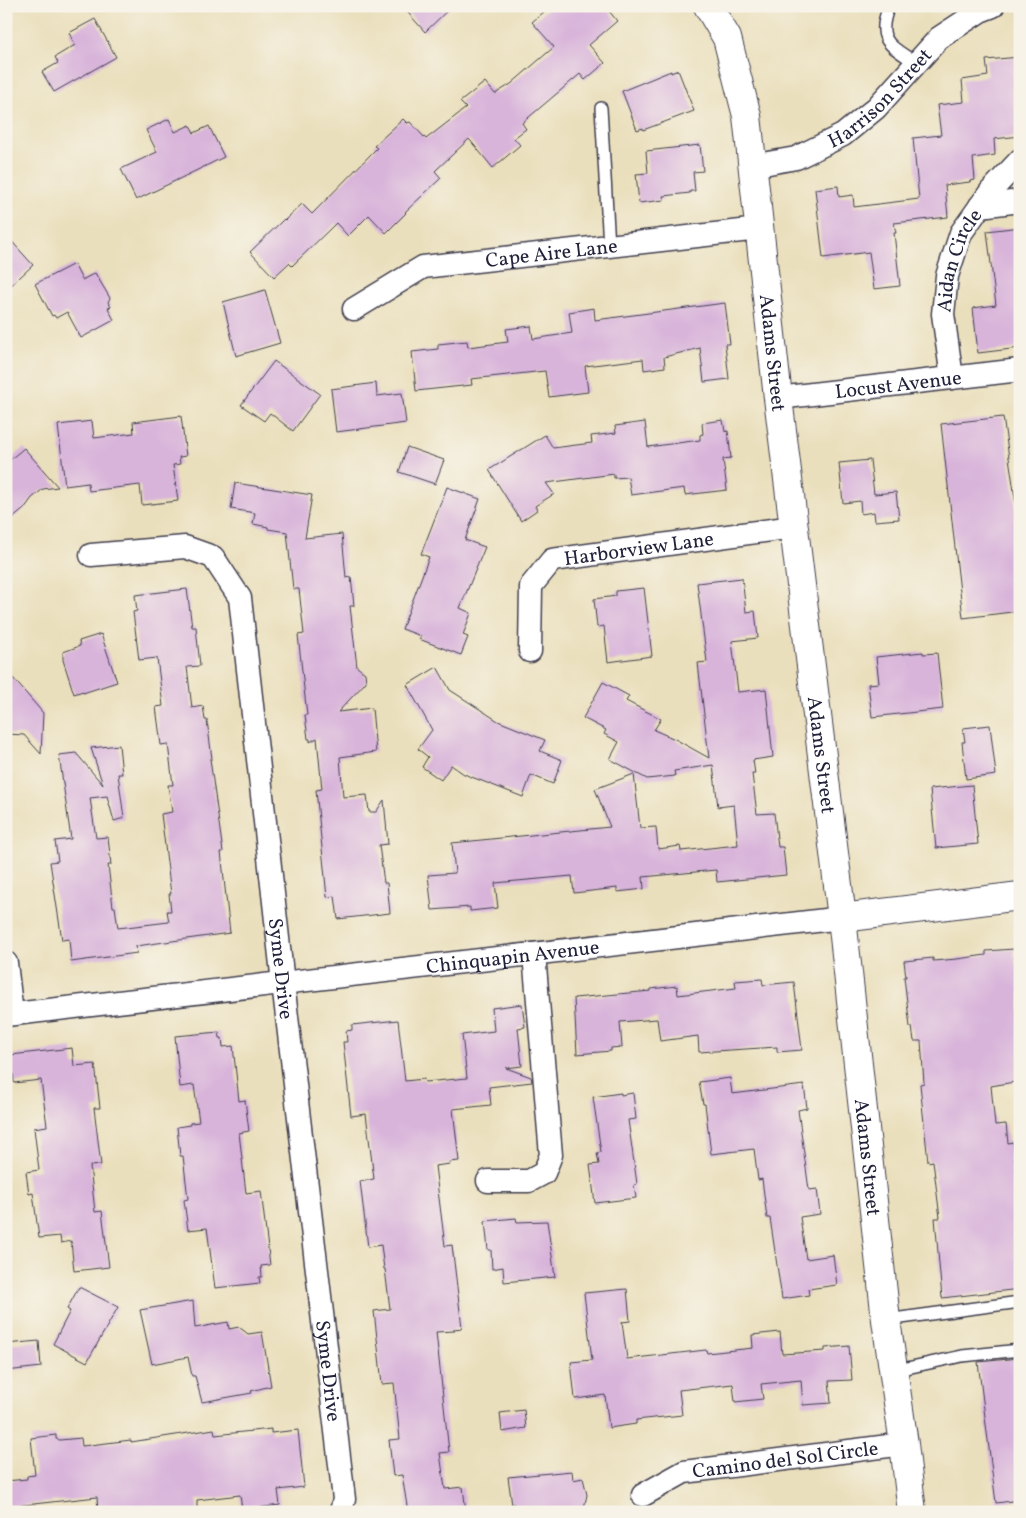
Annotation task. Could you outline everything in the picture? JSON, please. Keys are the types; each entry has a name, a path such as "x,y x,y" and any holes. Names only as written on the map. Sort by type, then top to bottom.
{"street":[{"name":"Adams Street","path":"708,6 727,38 748,116 778,398 842,918 886,1320 912,1512"},
{"name":"Harrison Street","path":"752,166 796,158 843,135 876,108 939,38 980,11 993,6"},
{"name":"Aidan Circle","path":"952,378 943,314 947,276 961,233 980,206 1020,160"},
{"path":"980,206 1020,201"},
{"name":"Cape Aire Lane","path":"354,309 423,267 759,229"},
{"name":"Locust Avenue","path":"778,398 1020,370"},
{"name":"Harborview Lane","path":"530,651 531,586 552,560 793,527"},
{"name":"Syme Drive","path":"91,555 184,548 213,557 240,598 344,1499 341,1512"},
{"name":"Chinquapin Avenue","path":"9,1014 1020,896"},
{"path":"488,1180 529,1181 544,1173 551,1155 534,954"},
{"path":"6,963 9,1014"},
{"name":"Camino del Sol Circle","path":"643,1496 684,1472 904,1444"}],"lane":[{"path":"889,6 884,20 883,34 891,45 916,63"},
{"path":"601,108 609,246"},
{"path":"886,1320 1020,1302"},
{"path":"893,1371 962,1356 1020,1350"}],"building":[{"path":"402,6 452,6 425,32"},
{"path":"551,6 605,6 617,21 589,45 605,63 585,80 580,74 522,123 526,129 514,138 520,145 493,168 469,139 435,171 441,178 386,233 369,215 348,236 336,223 292,266 289,263 274,277 250,252 302,204 312,214 377,148 374,146 403,119 407,123 410,122 426,139 466,108 460,102 485,82 495,94 511,84 554,47 532,22"},
{"path":"95,19 116,57 54,92 42,72 58,63 55,57 75,45 69,33"},
{"path":"1020,57 1020,136 994,139 995,155 973,158 975,180 945,185 948,217 894,223 900,286 874,289 869,252 823,258 815,189 838,186 839,197 853,195 854,207 919,199 913,138 941,135 937,105 964,102 962,80 988,76 986,60"},
{"path":"678,70 694,111 643,130 643,128 637,130 622,91 671,71 671,73"},
{"path":"169,119 175,132 190,125 194,133 209,126 224,157 136,200 121,169 157,152 146,130"},
{"path":"700,145 703,171 693,172 695,191 663,196 664,200 639,203 636,174 648,173 646,151"},
{"path":"1020,227 1020,348 978,353 973,308 996,305 987,231"},
{"path":"6,235 33,265 6,290"},
{"path":"74,264 82,280 95,273 110,298 108,302 111,307 108,308 114,320 81,338 67,312 56,318 54,315 52,316 35,284"},
{"path":"265,290 280,343 236,356 223,302"},
{"path":"725,303 730,344 725,344 729,379 704,382 700,348 664,357 665,367 644,370 643,359 585,366 588,392 549,397 545,371 471,379 472,385 416,391 412,352 438,349 438,344 467,341 468,347 508,342 506,329 531,326 533,339 572,333 569,312 594,308 595,320"},
{"path":"274,361 320,394 293,431 270,413 264,421 241,405"},
{"path":"376,383 377,396 402,393 406,423 336,432 331,389"},
{"path":"181,416 186,456 179,457 180,464 173,465 178,501 142,505 140,485 89,491 88,483 65,486 58,425 92,421 94,438 134,433 133,422"},
{"path":"1003,417 1020,532 1020,611 963,618 941,424"},
{"path":"723,420 725,432 728,431 731,458 723,459 727,490 685,495 684,488 631,495 628,477 614,478 614,474 546,483 554,494 535,506 537,510 521,521 489,470 545,435 553,448 592,443 591,436 616,433 615,426 645,422 648,447 700,440 700,435 703,434 702,423"},
{"path":"407,447 444,460 435,484 399,472"},
{"path":"24,448 58,487 43,489 6,524 6,463"},
{"path":"870,460 874,494 896,492 899,519 875,521 874,512 861,514 860,501 843,503 839,463"},
{"path":"235,483 312,495 305,538 342,534 346,578 351,577 354,606 350,606 357,667 365,673 366,682 338,712 372,708 376,752 340,757 343,797 367,795 369,812 376,812 384,800 388,844 379,845 384,883 387,883 390,913 338,919 335,896 327,897 316,790 322,789 317,738 310,742 310,739 308,739 298,635 304,634 299,589 293,589 287,532 253,524 255,513 231,509"},
{"path":"447,487 480,499 465,540 485,547 460,608 471,613 463,635 468,637 461,655 419,639 421,636 402,629 429,557 421,554"},
{"path":"742,578 746,612 755,611 758,638 732,641 738,692 766,689 773,757 753,760 755,774 752,774 757,814 774,813 778,847 783,847 786,875 717,882 716,870 643,877 644,889 617,892 617,888 574,893 572,876 495,883 498,908 470,911 470,907 432,910 428,875 455,873 452,843 610,827 595,789 634,774 640,828 656,827 658,849 680,846 681,851 738,845 734,805 718,807 713,765 674,771 675,776 647,779 610,759 619,742 604,734 606,730 583,718 603,682 629,696 626,701 661,719 654,730 675,739 709,758 698,663 707,662 697,583"},
{"path":"644,588 652,656 608,662 604,626 597,627 594,599 616,596 616,591"},
{"path":"187,589 192,627 196,627 200,666 187,667 192,708 203,706 205,720 207,720 212,759 210,759 223,852 221,852 230,933 136,946 137,953 71,962 69,939 62,940 50,862 58,861 55,841 71,839 59,755 76,753 103,785 91,748 119,745 122,774 118,774 124,818 114,821 107,796 90,798 96,838 108,837 111,865 108,865 113,907 115,907 118,928 169,922 167,911 171,911 169,894 171,894 161,814 172,812 168,785 173,785 168,744 161,745 156,707 163,706 157,658 139,660 133,612 137,611 135,595"},
{"path":"101,634 117,682 74,694 63,660 63,652 80,646 79,641"},
{"path":"923,652 923,654 937,653 943,709 872,717 868,684 879,683 876,657"},
{"path":"437,667 450,690 498,721 545,740 540,751 562,760 553,784 531,775 523,797 464,774 451,765 441,780 422,767 428,757 418,749 432,730 407,685"},
{"path":"6,670 43,713 41,754 24,735 6,734"},
{"path":"990,725 996,775 966,779 962,742 965,742 963,728"},
{"path":"972,785 978,844 936,848 930,789"},
{"path":"1014,949 1016,964 1019,963 1020,974 1020,1081 991,1086 995,1125 1006,1124 1008,1143 1013,1142 1020,1201 1020,1289 942,1298 935,1218 940,1218 933,1161 928,1162 920,1084 924,1083 921,1041 914,1041 912,1027 910,1027 904,961 933,958 933,961 957,959 986,955 986,951"},
{"path":"762,979 763,985 794,982 802,1050 777,1052 777,1047 699,1052 698,1036 660,1041 657,1019 620,1022 622,1047 611,1048 611,1051 577,1054 574,998 651,991 651,989 677,986 678,995 736,988 735,981"},
{"path":"522,1004 525,1027 518,1028 522,1066 506,1068 531,1077 532,1082 489,1087 491,1105 453,1109 459,1161 435,1166 445,1246 452,1245 462,1328 454,1329 454,1331 436,1332 449,1452 440,1453 445,1489 463,1487 466,1512 408,1512 402,1475 393,1476 389,1440 400,1439 394,1383 382,1384 374,1311 390,1309 385,1269 381,1245 368,1247 360,1181 374,1179 366,1114 351,1116 343,1042 347,1042 346,1031 352,1030 352,1025 398,1020 405,1081 424,1079 425,1082 467,1078 462,1035 494,1031 492,1008"},
{"path":"219,1032 223,1047 233,1046 239,1101 245,1100 249,1131 239,1133 246,1193 261,1191 270,1265 261,1266 262,1277 259,1277 260,1283 215,1288 207,1228 188,1230 184,1200 188,1199 183,1156 180,1156 177,1127 199,1122 194,1085 180,1087 175,1036"},
{"path":"72,1048 74,1066 95,1064 100,1108 94,1108 101,1165 90,1166 95,1212 102,1211 109,1267 74,1271 71,1241 61,1243 60,1236 39,1238 33,1193 29,1194 26,1172 39,1170 34,1128 47,1126 41,1080 14,1083 11,1055"},
{"path":"730,1078 732,1094 804,1085 807,1108 798,1110 809,1190 817,1189 820,1214 800,1217 806,1259 833,1255 837,1285 808,1289 809,1295 782,1299 770,1218 767,1218 762,1179 758,1180 754,1149 711,1154 705,1104 703,1104 699,1082"},
{"path":"621,1093 621,1095 633,1093 636,1119 628,1120 637,1184 634,1185 636,1198 595,1203 590,1165 599,1164 597,1153 601,1152 593,1097"},
{"path":"516,1218 517,1222 547,1221 555,1277 504,1282 503,1267 492,1269 491,1250 488,1250 485,1221"},
{"path":"79,1287 118,1307 87,1362 53,1344 70,1311 67,1309"},
{"path":"627,1289 630,1321 622,1322 627,1359 706,1350 707,1353 753,1348 752,1335 780,1332 782,1354 825,1351 825,1348 849,1346 852,1380 829,1381 831,1403 803,1405 801,1380 761,1384 763,1399 735,1402 733,1384 679,1390 682,1415 636,1420 636,1424 609,1428 605,1395 575,1399 571,1362 592,1360 584,1293"},
{"path":"193,1301 195,1328 228,1322 229,1329 239,1327 248,1334 262,1332 271,1386 251,1391 252,1393 202,1402 195,1376 192,1376 188,1357 152,1364 140,1310"},
{"path":"39,1341 41,1367 6,1371 6,1344"},
{"path":"1020,1358 1020,1500 996,1503 978,1362"},
{"path":"524,1410 526,1428 502,1432 500,1413"},
{"path":"214,1429 215,1435 271,1429 271,1433 298,1430 304,1487 278,1490 280,1505 242,1510 240,1495 197,1500 197,1512 170,1512 152,1509 132,1512 98,1512 97,1497 6,1507 6,1481 27,1479 27,1476 35,1475 31,1438 56,1435 56,1439 60,1440 81,1438 82,1446 131,1440 131,1442"},
{"path":"572,1471 573,1480 583,1478 587,1495 584,1508 577,1509 578,1512 514,1512 508,1477"}]}
